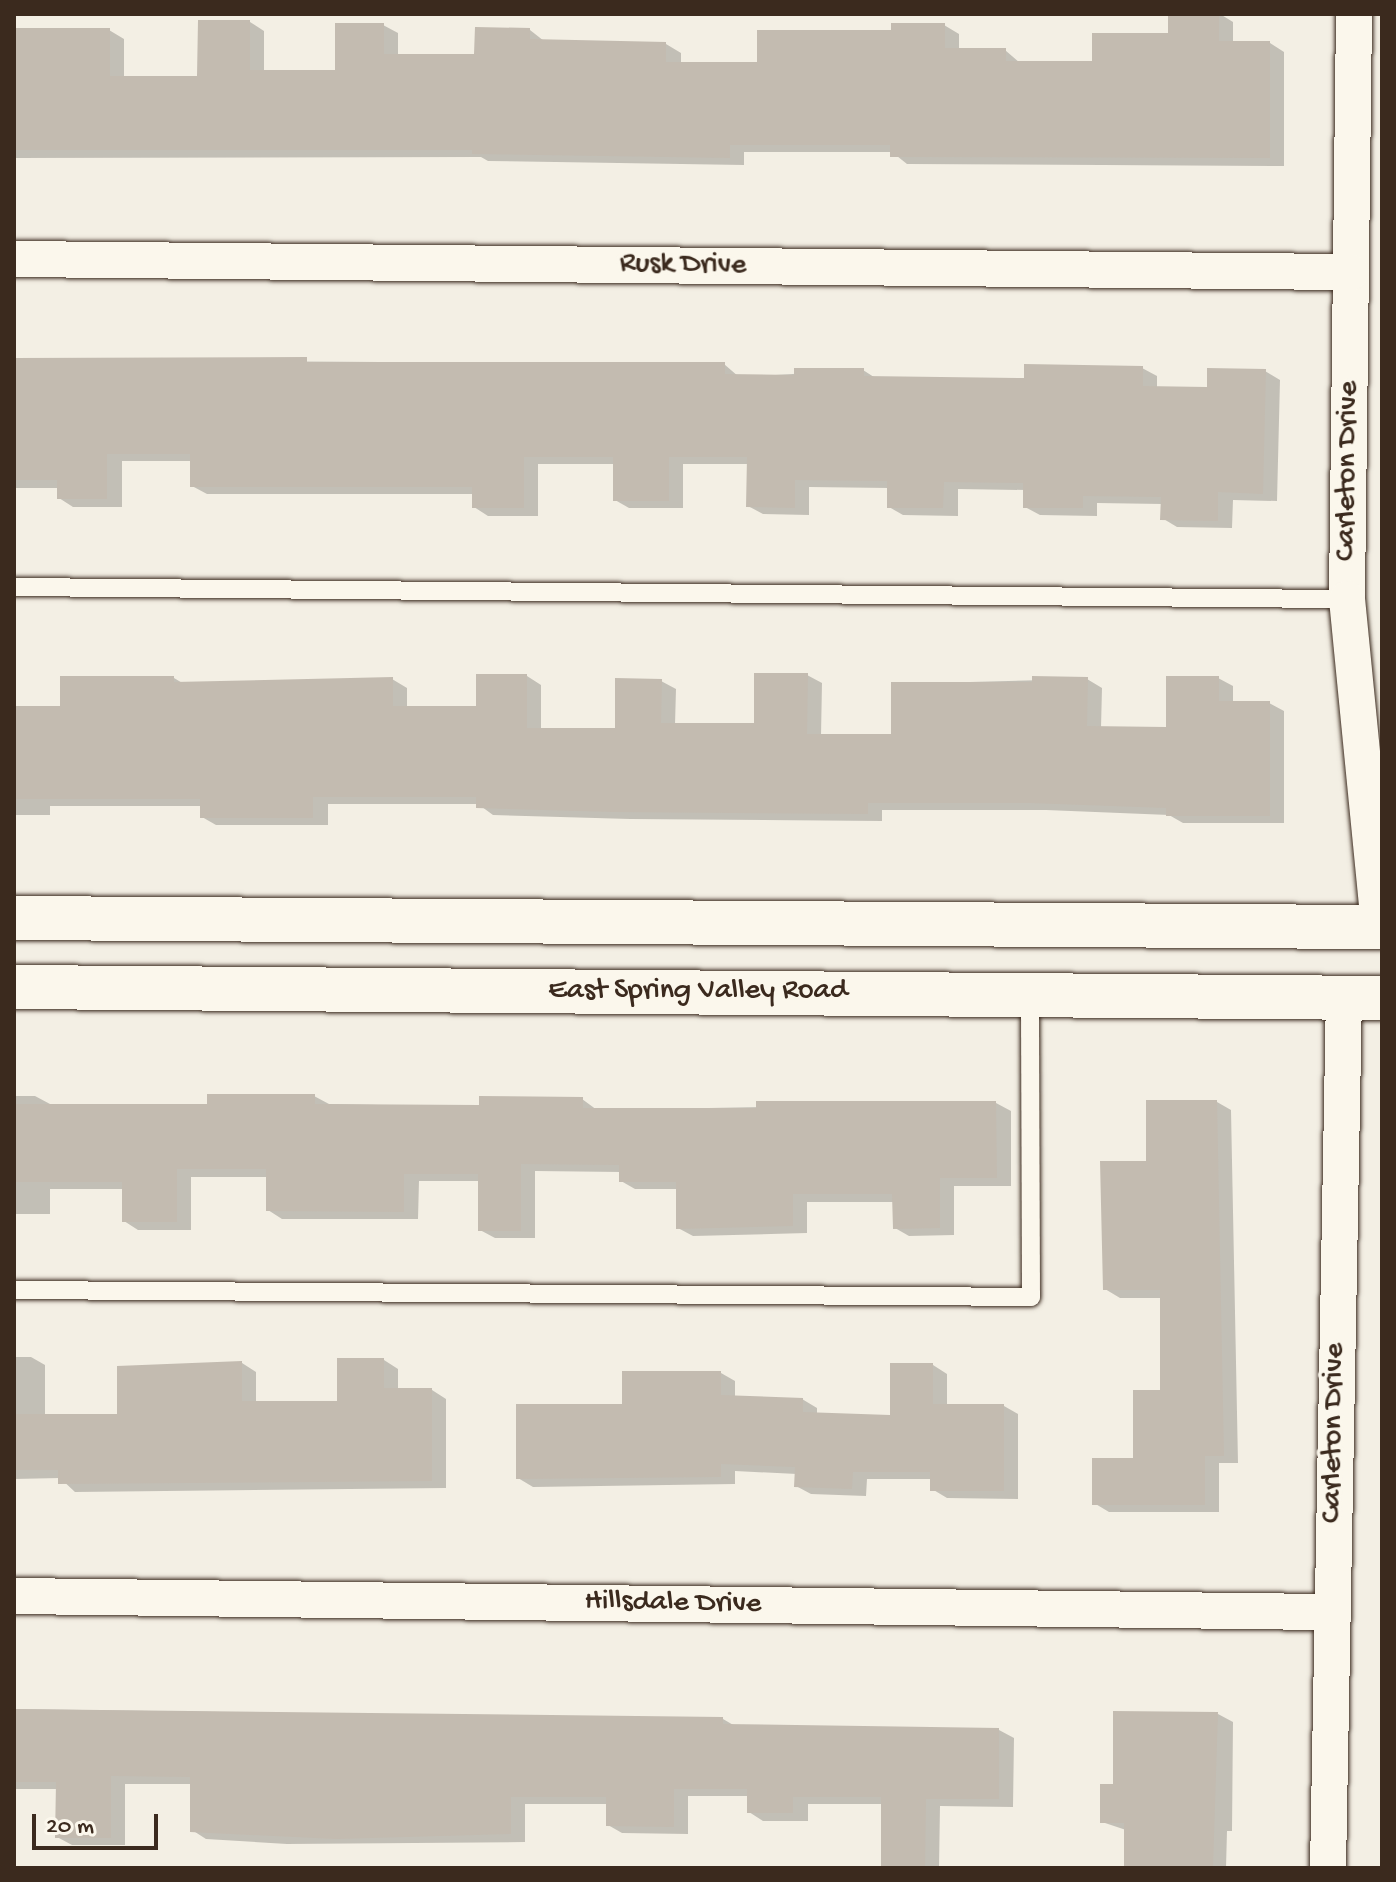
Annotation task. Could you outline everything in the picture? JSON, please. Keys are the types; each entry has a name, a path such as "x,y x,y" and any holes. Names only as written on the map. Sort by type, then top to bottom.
{"street":[{"name":"Carleton Drive","path":"1354,14 1347,599 1370,719 1381,929"},
{"name":"Rusk Drive","path":"14,259 1351,272"},
{"path":"14,918 1381,929"},
{"name":"East Spring Valley Road","path":"14,987 1363,998"},
{"name":"Carleton Drive","path":"1328,1868 1332,1612 1363,998"},
{"name":"Hillsdale Drive","path":"14,1596 1332,1612"}],"lane":[{"path":"14,587 1347,599"},
{"path":"14,1290 1031,1297 1030,995"}],"building":[{"path":"1168,14 1219,14 1219,41 1270,41 1270,158 890,157 890,145 730,145 730,158 472,154 472,150 14,150 14,28 110,28 110,76 197,76 198,20 250,20 250,70 335,70 335,23 384,23 384,54 474,54 475,27 530,28 530,39 666,42 666,62 757,62 757,30 891,30 891,23 945,23 945,48 1006,48 1006,61 1092,61 1092,33 1168,33"},
{"path":"307,357 307,362 725,362 725,374 794,375 794,368 864,368 864,376 1024,378 1024,364 1143,366 1143,386 1207,387 1207,368 1266,369 1263,494 1218,492 1218,521 1160,520 1161,497 1083,496 1083,508 1023,508 1023,483 944,482 943,508 887,508 887,481 795,480 795,508 746,507 747,457 669,457 669,501 613,501 613,457 524,457 524,508 472,508 472,487 190,487 190,454 107,454 107,499 57,499 57,480 14,480 14,358"},
{"path":"754,673 808,673 807,734 891,734 891,682 1032,682 1032,676 1088,677 1087,726 1166,727 1166,676 1219,676 1219,701 1270,701 1270,816 1166,816 1166,808 1030,803 868,803 868,814 614,812 476,808 476,797 313,797 313,818 200,818 200,799 14,799 14,706 60,706 60,676 174,676 174,682 393,677 393,706 476,706 476,674 527,674 527,728 615,728 615,678 662,679 661,723 754,723"},
{"path":"207,1094 315,1094 315,1104 479,1105 479,1096 583,1097 583,1108 756,1108 756,1101 996,1101 997,1178 940,1178 940,1228 893,1229 892,1194 793,1194 793,1226 676,1229 676,1182 619,1182 619,1165 521,1164 521,1231 478,1231 478,1174 404,1174 404,1212 266,1211 266,1169 177,1169 177,1222 122,1222 122,1182 14,1182 14,1104 207,1104"},
{"path":"1146,1100 1217,1100 1224,1456 1205,1456 1205,1505 1092,1505 1092,1458 1133,1458 1133,1390 1160,1390 1160,1290 1103,1290 1100,1161 1146,1161"},
{"path":"337,1358 384,1358 384,1388 432,1388 432,1481 58,1484 58,1470 14,1470 14,1414 117,1414 117,1366 242,1361 242,1401 337,1401"},
{"path":"890,1363 933,1363 933,1404 1004,1404 1004,1491 930,1491 930,1472 853,1472 852,1489 794,1487 795,1467 721,1464 721,1477 516,1479 516,1404 622,1404 622,1371 721,1371 721,1395 803,1398 803,1412 890,1415"},
{"path":"14,1709 723,1717 723,1724 999,1728 999,1799 926,1799 925,1868 881,1868 881,1797 793,1797 793,1813 747,1813 747,1789 674,1789 674,1827 606,1826 606,1797 511,1797 511,1834 336,1839 190,1832 190,1777 111,1776 111,1838 55,1838 56,1782 14,1782"},
{"path":"1113,1711 1218,1712 1213,1868 1124,1868 1124,1823 1100,1823 1100,1784 1113,1784"}]}
